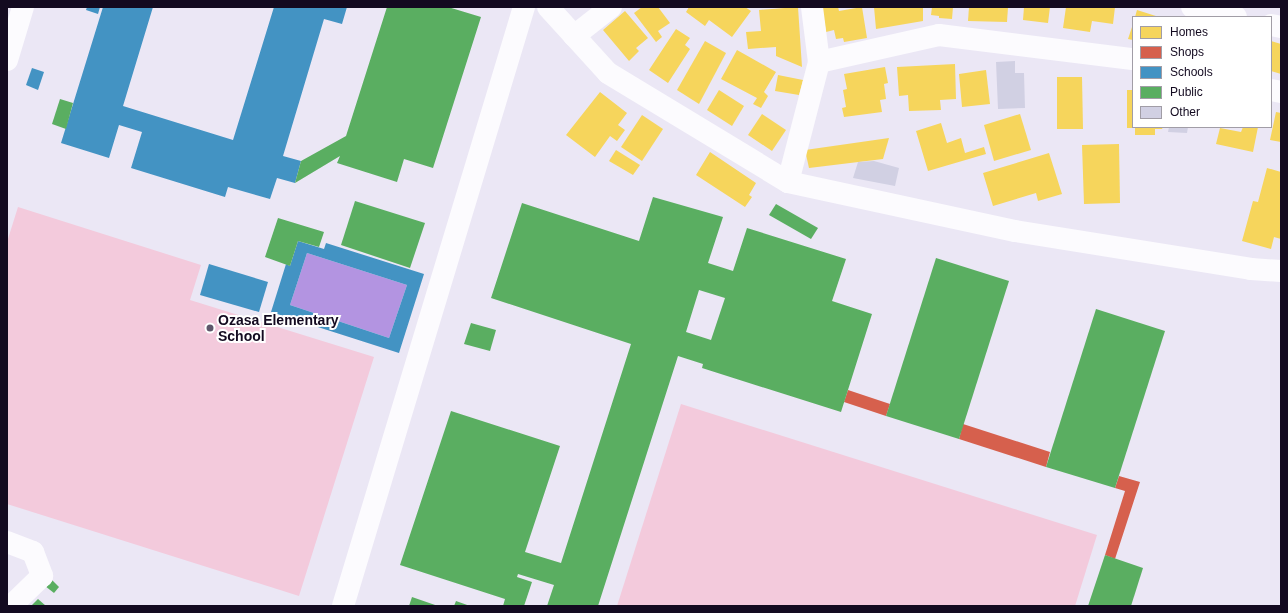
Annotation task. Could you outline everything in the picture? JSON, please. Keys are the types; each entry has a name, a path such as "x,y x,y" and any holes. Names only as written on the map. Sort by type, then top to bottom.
{"street":[{"path":"7,60 23,7"},
{"path":"343,606 524,7"},
{"path":"548,7 608,73 788,182 1015,231 1251,269 1281,270"},
{"path":"574,36 611,7"},
{"path":"788,182 819,62 812,7"},
{"path":"1192,7 1232,16"},
{"path":"819,62 939,35 1132,59"},
{"path":"7,542 33,552 42,576 11,606"}],"shaded area":[{"path":"18,207 201,265 190,300 374,357 299,596 7,504 7,242"},
{"path":"307,253 407,285 389,338 290,305"},
{"path":"681,404 1097,535 1075,606 617,606"}],"building: Homes":[{"path":"642,7 658,7 670,23 658,31 662,37 656,42 634,13"},
{"path":"689,7 745,7 751,11 732,37 709,20 705,26 686,12"},
{"path":"798,7 802,67 776,56 776,47 748,49 746,32 761,31 759,10"},
{"path":"822,7 838,7 839,11 862,7 867,38 844,42 843,38 836,39 834,30 826,32"},
{"path":"874,7 923,7 923,21 876,29"},
{"path":"932,7 953,7 952,19 939,18 939,16 931,15"},
{"path":"969,7 1008,7 1007,22 968,21"},
{"path":"1024,7 1050,7 1048,23 1023,20"},
{"path":"1066,7 1115,7 1113,24 1092,21 1090,32 1063,28"},
{"path":"1137,10 1156,16 1135,16"},
{"path":"625,11 648,38 636,48 639,51 629,61 603,30"},
{"path":"1132,27 1132,40 1128,39"},
{"path":"676,29 690,38 685,45 690,49 668,83 649,70"},
{"path":"705,41 726,53 699,104 677,90"},
{"path":"1272,41 1281,44 1281,74 1272,71"},
{"path":"737,50 776,72 764,92 768,96 761,108 753,104 757,98 721,79"},
{"path":"955,64 956,99 940,100 941,110 909,111 908,95 899,96 897,67"},
{"path":"885,67 888,83 884,84 886,99 880,100 882,112 844,117 842,108 846,107 843,90 847,89 844,74"},
{"path":"986,70 990,104 962,107 959,74"},
{"path":"778,75 803,80 799,95 775,91"},
{"path":"1057,77 1082,77 1083,129 1057,129"},
{"path":"719,90 744,106 732,126 707,110"},
{"path":"1127,90 1132,90 1132,128 1127,128"},
{"path":"600,92 627,113 618,125 625,130 617,141 610,136 595,157 566,135"},
{"path":"1276,112 1281,113 1281,142 1270,140"},
{"path":"762,114 786,130 772,151 748,135"},
{"path":"1020,114 1031,150 994,161 984,125"},
{"path":"642,115 663,129 642,161 621,147"},
{"path":"941,123 947,143 961,138 965,153 984,147 986,154 928,171 916,131"},
{"path":"1135,128 1162,128 1155,129 1155,135 1135,135"},
{"path":"1220,128 1241,132 1243,128 1258,128 1253,152 1216,144"},
{"path":"889,138 883,159 809,168 805,150"},
{"path":"1119,144 1120,203 1084,204 1082,145"},
{"path":"616,150 640,165 633,175 609,161"},
{"path":"710,152 756,183 749,195 752,197 745,207 696,175"},
{"path":"1049,153 1062,194 1038,201 1036,193 993,206 983,173"},
{"path":"1267,168 1281,172 1281,239 1274,237 1271,249 1242,241 1253,201 1258,202"}],"building: Shops":[{"path":"848,390 890,404 886,416 844,402"},
{"path":"963,424 1050,452 1046,467 959,439"},
{"path":"1119,476 1140,482 1115,559 1105,555 1125,491 1115,488"}],"building: Schools":[{"path":"87,7 100,7 98,14 86,10"},
{"path":"103,7 153,7 123,106 233,140 274,7 347,7 342,24 324,19 283,156 301,161 295,183 277,178 270,199 228,187 225,197 131,168 142,132 119,125 109,158 61,143"},
{"path":"32,68 44,72 38,90 26,85"},
{"path":"298,241 324,249 326,243 424,274 399,353 271,312 286,264 290,266","holes":["307,253 407,285 389,338 290,305"]},
{"path":"209,264 268,282 259,312 200,295"}],"building: Public":[{"path":"387,7 448,7 481,17 433,168 404,159 397,182 337,163 340,156 295,183 301,161 346,136"},
{"path":"60,99 73,103 66,129 52,124"},
{"path":"653,197 723,217 708,263 733,271 747,228 846,259 832,301 872,314 841,412 702,368 703,364 678,356 598,606 547,606 554,585 518,574 517,577 532,582 524,606 503,606 505,599 400,565 451,411 560,446 525,552 561,563 631,344 491,298 522,203 639,241","holes":["699,290 725,298 711,340 686,332"]},
{"path":"355,201 425,223 410,268 341,245"},
{"path":"776,204 818,228 811,239 769,215"},
{"path":"278,218 324,232 319,247 298,241 290,266 265,257"},
{"path":"936,258 1009,281 959,439 886,416"},
{"path":"1096,309 1165,331 1115,488 1046,467"},
{"path":"471,323 496,330 490,351 464,344"},
{"path":"1105,555 1143,568 1131,606 1088,606"},
{"path":"51,579 59,587 54,593 45,586"},
{"path":"412,597 438,606 409,606"},
{"path":"38,599 46,606 31,606"},
{"path":"456,601 470,606 454,606"}],"building: Other":[{"path":"1015,61 1015,73 1024,73 1025,108 998,109 996,62"},
{"path":"1169,128 1188,128 1187,133 1168,132"},
{"path":"874,161 899,168 895,186 853,178 858,162"}],"place":[{"name":"Ozasa Elementary School","path":"210,328"}]}
